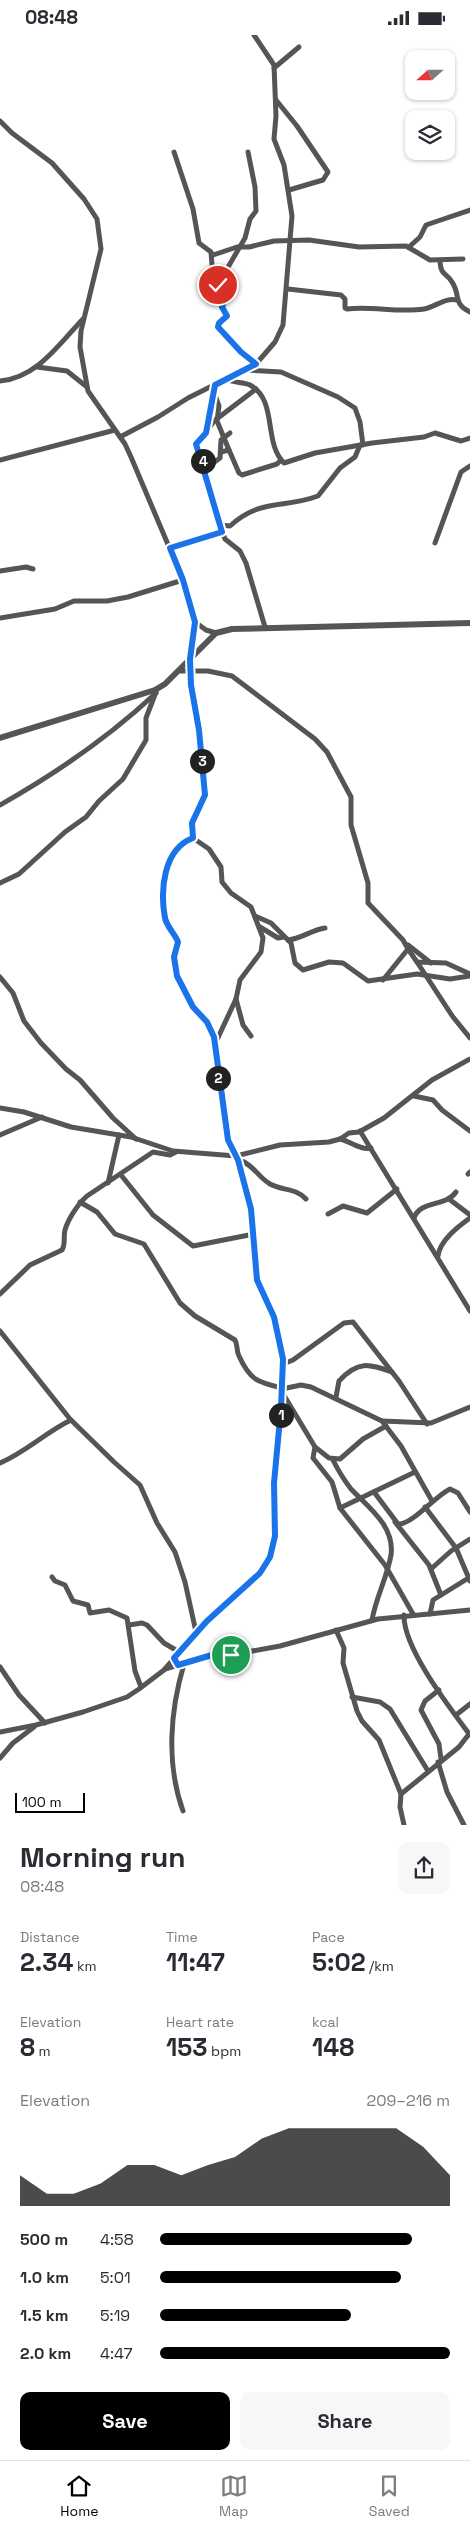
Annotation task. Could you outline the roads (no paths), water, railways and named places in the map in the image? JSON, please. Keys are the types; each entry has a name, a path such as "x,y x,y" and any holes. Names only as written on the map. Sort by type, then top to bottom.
{"street":[{"path":"120,437 214,387 228,377 256,364 280,334 285,318 288,289 292,217 284,165 274,139 274,69 272,60 254,35"},
{"path":"274,69 299,47"},
{"path":"275,100 297,126 328,172 323,180 289,190"},
{"path":"0,121 12,133 52,163 84,199 97,219 101,249 84,319 80,347 87,387"},
{"path":"174,152 193,209 199,243 213,255"},
{"path":"248,152 256,187 256,211 250,219 245,238 238,247 223,277 226,298 222,307 227,316 219,323 218,327 241,352 256,364"},
{"path":"409,247 420,237 426,225 470,211"},
{"path":"213,255 238,247 252,247 274,241 309,240 359,247 409,247 427,259 440,262 463,259"},
{"path":"213,255 212,277 224,291"},
{"path":"440,262 442,273 453,283 457,300 462,309 470,312"},
{"path":"288,289 341,295 345,299 345,308 347,309 356,307 372,310 420,309 450,299 457,300"},
{"path":"0,381 19,378 37,367 84,319"},
{"path":"37,367 67,371 87,387 131,457 183,580 195,622 190,659 205,795 192,823 193,838"},
{"path":"220,525 230,525 243,514 256,508 318,496 340,468 355,457 362,445 360,422 354,407 338,397 281,372 245,370"},
{"path":"228,377 231,381 247,384 256,389 265,402 281,460 286,463 313,454 362,445 422,438 435,433 461,441 470,438"},
{"path":"214,387 219,406 217,418 229,450 242,475 277,464 281,460"},
{"path":"206,433 214,387"},
{"path":"256,389 217,418 196,444 205,469 214,510 222,532 225,539 240,551 246,563 265,627"},
{"path":"0,460 115,430"},
{"path":"205,469 220,458 221,440 230,433"},
{"path":"220,452 229,450"},
{"path":"435,543 461,472 470,466"},
{"path":"170,548 222,532"},
{"path":"0,571 26,567 33,569"},
{"path":"0,618 55,609 74,601 107,601 128,597 183,580"},
{"path":"195,622 206,630 216,633 240,628 265,627 470,623"},
{"path":"0,805 52,773 113,729 180,671 216,633"},
{"path":"180,671 191,670 232,676 315,739 327,752 351,797 351,825 368,883 368,903 406,946 464,1032 470,1037"},
{"path":"0,738 159,690"},
{"path":"0,883 19,875 65,832 86,817 99,801 123,779 146,740 146,718 159,690"},
{"path":"193,838 209,849 222,870 222,882 231,893 251,907 263,938 261,952 240,980 236,999 215,1044"},
{"path":"0,1732 45,1723 127,1697 164,1670 196,1632 251,1583 270,1557 275,1536 274,1483 283,1364 274,1317 257,1280 249,1197 238,1158 228,1140 228,1126 219,1086 215,1044 208,1025 195,1010 177,976 174,957 178,942 166,919 164,885 167,868 174,852 184,842 193,838"},
{"path":"254,916 271,923 291,943 295,963 303,969 336,961 348,966 368,981 417,974 450,979 470,975"},
{"path":"259,927 286,939 296,939 311,931 325,928"},
{"path":"406,946 432,963"},
{"path":"383,980 406,946"},
{"path":"417,962 446,963 470,975"},
{"path":"0,977 13,993 24,1021 41,1043 66,1069 80,1080 113,1118 137,1139"},
{"path":"236,999 243,1025 251,1036"},
{"path":"0,1108 42,1117 71,1127 137,1139 177,1151 238,1158 280,1145 321,1144 340,1139 349,1133 360,1131 384,1118 432,1080 470,1059"},
{"path":"414,1096 433,1100 442,1110 470,1131"},
{"path":"0,1135 42,1117"},
{"path":"360,1131 470,1311"},
{"path":"108,1184 119,1135"},
{"path":"340,1139 362,1148 371,1148"},
{"path":"0,1294 30,1265 65,1247 65,1231 80,1202 154,1152 170,1155 177,1151"},
{"path":"238,1158 252,1167 269,1183 300,1192 306,1199"},
{"path":"120,1175 153,1215 193,1246 254,1234"},
{"path":"328,1214 343,1206 355,1207 367,1213 397,1189"},
{"path":"414,1218 421,1209 449,1199 456,1191"},
{"path":"438,1257 439,1249 444,1242 470,1217 449,1199"},
{"path":"80,1202 97,1212 115,1234 144,1244 180,1303 195,1316 235,1340 239,1357 254,1379 282,1390 307,1386 336,1397 382,1421 432,1501"},
{"path":"283,1364 293,1360 349,1321 356,1325 393,1373 427,1424"},
{"path":"0,1331 71,1420 140,1485 157,1523 175,1552 185,1582 196,1632"},
{"path":"336,1397 339,1381 359,1366 370,1364 393,1373"},
{"path":"282,1390 315,1447 333,1460 350,1487 372,1508 390,1537 391,1553 388,1572 379,1591 372,1620"},
{"path":"382,1421 427,1424 470,1407"},
{"path":"0,1463 32,1446 53,1430 71,1420"},
{"path":"333,1460 340,1459 363,1439 386,1426"},
{"path":"315,1447 313,1459 332,1482 340,1508 388,1572 413,1615"},
{"path":"340,1508 415,1472"},
{"path":"395,1522 403,1524 432,1501 452,1489 461,1496 470,1512"},
{"path":"374,1492 431,1569 441,1595"},
{"path":"425,1507 456,1549 469,1578 433,1600 430,1614"},
{"path":"431,1569 470,1539"},
{"path":"52,1577 65,1585 73,1601 88,1605 90,1613 110,1610 127,1618 135,1671 141,1687"},
{"path":"164,1670 212,1655 231,1655 280,1646 372,1620 404,1615 470,1610"},
{"path":"402,1794 459,1747 469,1734 413,1651 404,1628 404,1615"},
{"path":"129,1625 142,1623 147,1625 164,1643 179,1652"},
{"path":"336,1631 344,1648 344,1663 352,1697 362,1721 379,1740 402,1794 400,1807 404,1825"},
{"path":"174,1658 181,1664"},
{"path":"181,1664 170,1746 175,1786 183,1811"},
{"path":"0,1667 19,1695 45,1723"},
{"path":"439,1690 425,1701 421,1709 439,1744 440,1761 448,1792 464,1825"},
{"path":"352,1697 380,1702 390,1709 428,1771"},
{"path":"456,1715 470,1704"},
{"path":"0,1758 13,1743 36,1725"}]}
